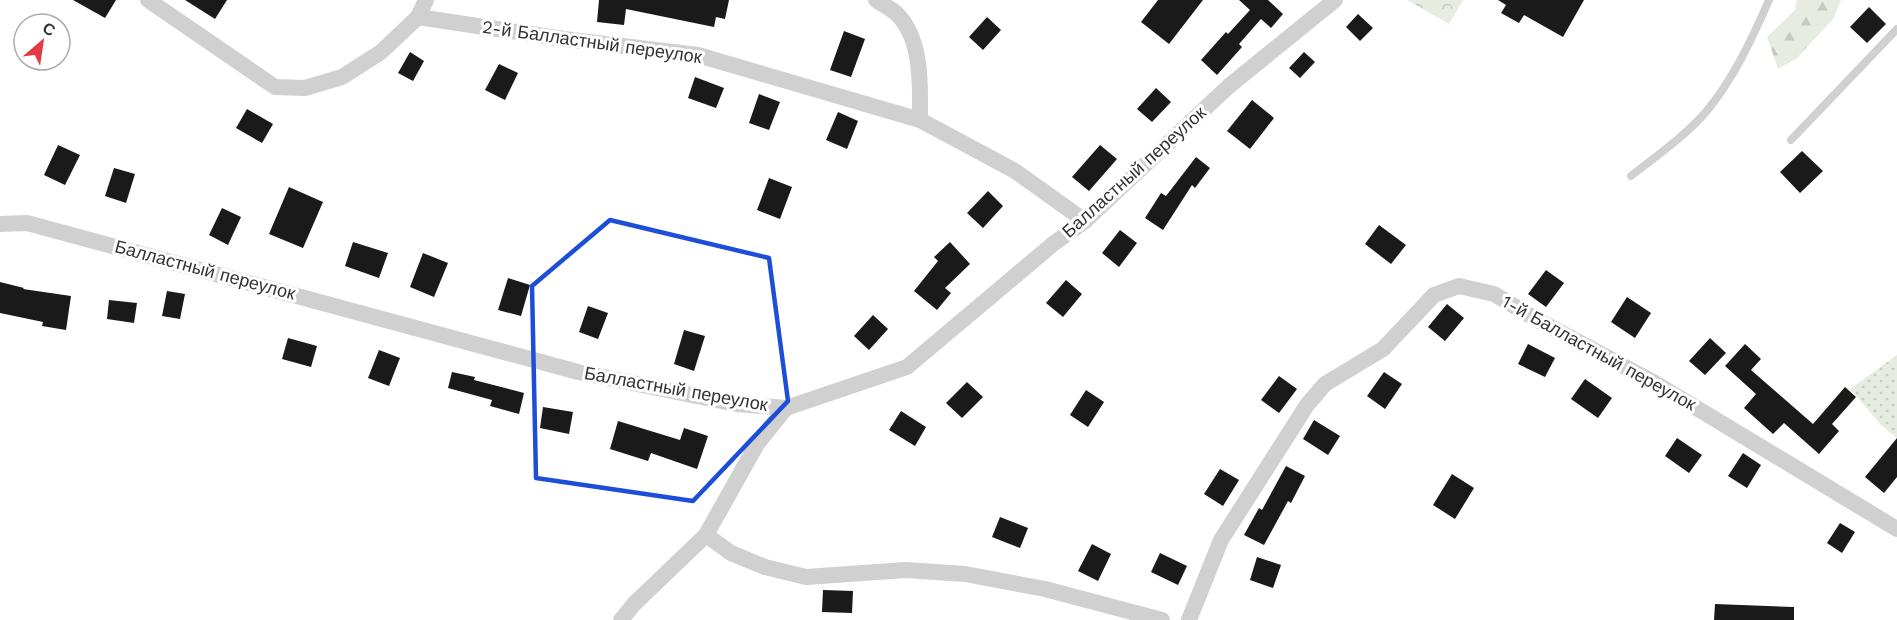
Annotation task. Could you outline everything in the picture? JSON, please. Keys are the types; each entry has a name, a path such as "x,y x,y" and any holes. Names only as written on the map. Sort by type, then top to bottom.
{"street":[{"path":"148,0 275,87 305,88 342,77 381,52 418,17 426,0"},
{"path":"876,0 896,13 913,39 920,84 920,120"},
{"name":"Балластный переулок","path":"0,224 27,223 578,372 736,404 786,408 907,367 1053,244 1085,221 1229,86 1335,0"},
{"name":"2-й Балластный переулок","path":"418,17 564,39 698,55 920,120 1015,171 1085,221"},
{"name":"1-й Балластный переулок","path":"1190,620 1221,540 1307,405 1325,384 1383,349 1434,295 1459,286 1494,294 1655,383 1897,529"},
{"path":"621,620 634,604 706,535 757,444 786,408"},
{"path":"706,535 731,553 765,567 806,577 906,570 965,574 1045,589 1162,620"}],"lane":[{"path":"1631,176 1705,113 1749,44 1769,0"},
{"path":"1791,140 1897,28"}],"highlighted area":[{"path":"610,220 769,258 788,401 693,501 536,478 532,286"}],"green space":[{"path":"1407,0 1463,0 1449,24"},
{"path":"1797,0 1841,0 1833,19 1797,58 1778,69 1767,37 1795,10"},
{"path":"1897,355 1897,438 1881,425 1850,389"}],"building":[{"path":"73,0 116,0 105,18"},
{"path":"185,0 227,0 215,19"},
{"path":"599,0 729,0 725,19 716,17 714,27 626,9 624,25 597,22"},
{"path":"1158,0 1203,0 1169,44 1141,22"},
{"path":"1239,0 1268,0 1283,14 1271,28 1261,19 1239,44 1242,47 1217,75 1201,60 1250,10"},
{"path":"1498,0 1584,0 1563,37 1524,15 1519,23 1501,13 1506,5"},
{"path":"1869,7 1886,24 1867,43 1850,27"},
{"path":"1358,14 1373,28 1360,41 1346,27"},
{"path":"987,17 1001,30 983,50 969,37"},
{"path":"844,31 865,39 851,77 830,70"},
{"path":"410,52 424,61 413,81 398,73"},
{"path":"1304,52 1315,62 1300,78 1289,68"},
{"path":"499,64 518,73 505,100 485,90"},
{"path":"695,77 724,88 716,108 688,98"},
{"path":"1156,88 1171,102 1152,122 1137,109"},
{"path":"759,94 780,102 769,130 749,123"},
{"path":"1252,100 1274,118 1250,149 1227,131"},
{"path":"247,109 273,124 262,143 236,128"},
{"path":"838,112 858,121 847,149 826,140"},
{"path":"58,145 80,155 65,185 44,175"},
{"path":"1100,145 1117,159 1089,191 1072,177"},
{"path":"1802,151 1823,171 1800,193 1780,172"},
{"path":"1196,157 1210,168 1195,188 1192,185 1163,230 1145,218 1161,193 1166,196"},
{"path":"114,168 135,174 126,203 105,196"},
{"path":"769,178 792,187 780,219 757,210"},
{"path":"289,187 323,202 303,248 269,234"},
{"path":"988,191 1003,206 983,228 967,213"},
{"path":"222,208 241,217 228,245 209,235"},
{"path":"1379,225 1406,245 1391,264 1365,244"},
{"path":"1120,230 1137,243 1119,267 1102,253"},
{"path":"353,242 388,253 379,278 345,266"},
{"path":"950,242 970,264 945,288 951,293 937,310 914,291 938,261 934,257"},
{"path":"423,253 448,263 434,297 410,287"},
{"path":"1546,270 1564,283 1546,307 1528,294"},
{"path":"508,278 530,285 521,316 498,310"},
{"path":"1066,280 1082,294 1063,317 1046,303"},
{"path":"0,282 23,289 71,296 66,330 42,326 43,322 0,313"},
{"path":"167,291 185,294 180,319 162,316"},
{"path":"1627,297 1651,313 1635,338 1611,322"},
{"path":"109,300 137,303 134,323 107,319"},
{"path":"1447,304 1464,318 1445,341 1428,327"},
{"path":"588,306 608,313 598,339 579,332"},
{"path":"873,315 888,329 869,350 854,336"},
{"path":"684,330 705,336 694,371 674,364"},
{"path":"288,338 317,346 311,367 282,359"},
{"path":"1710,338 1726,353 1705,375 1689,361"},
{"path":"1528,344 1555,358 1545,377 1518,364"},
{"path":"1745,344 1761,359 1751,370 1813,424 1845,387 1856,397 1832,424 1839,431 1819,454 1784,423 1773,434 1744,408 1756,394 1725,366"},
{"path":"379,350 400,358 389,386 368,378"},
{"path":"452,372 524,393 519,414 490,406 492,400 448,388"},
{"path":"1384,372 1402,384 1385,409 1367,396"},
{"path":"1279,376 1297,389 1279,413 1261,400"},
{"path":"1585,379 1612,398 1598,418 1571,399"},
{"path":"967,382 983,397 962,418 946,403"},
{"path":"1086,390 1104,402 1088,427 1070,415"},
{"path":"543,407 573,412 569,434 540,428"},
{"path":"901,411 926,427 915,446 889,430"},
{"path":"1314,420 1340,436 1328,455 1303,439"},
{"path":"618,421 680,440 684,428 708,436 697,469 651,453 648,461 610,449"},
{"path":"1677,438 1702,455 1689,473 1665,456"},
{"path":"1897,438 1897,477 1884,493 1865,477"},
{"path":"1743,453 1761,465 1747,488 1728,476"},
{"path":"1286,466 1305,476 1291,503 1288,501 1264,545 1244,535 1259,508 1262,510"},
{"path":"1220,469 1239,480 1223,506 1204,494"},
{"path":"1452,474 1474,488 1455,519 1433,505"},
{"path":"1000,517 1028,528 1020,548 992,537"},
{"path":"1840,523 1855,532 1842,553 1827,543"},
{"path":"1092,544 1111,554 1098,581 1078,571"},
{"path":"1160,553 1187,566 1178,585 1151,572"},
{"path":"1257,557 1281,565 1273,588 1250,580"},
{"path":"823,590 853,591 852,613 822,612"},
{"path":"1715,604 1794,607 1794,620 1714,620"}]}
